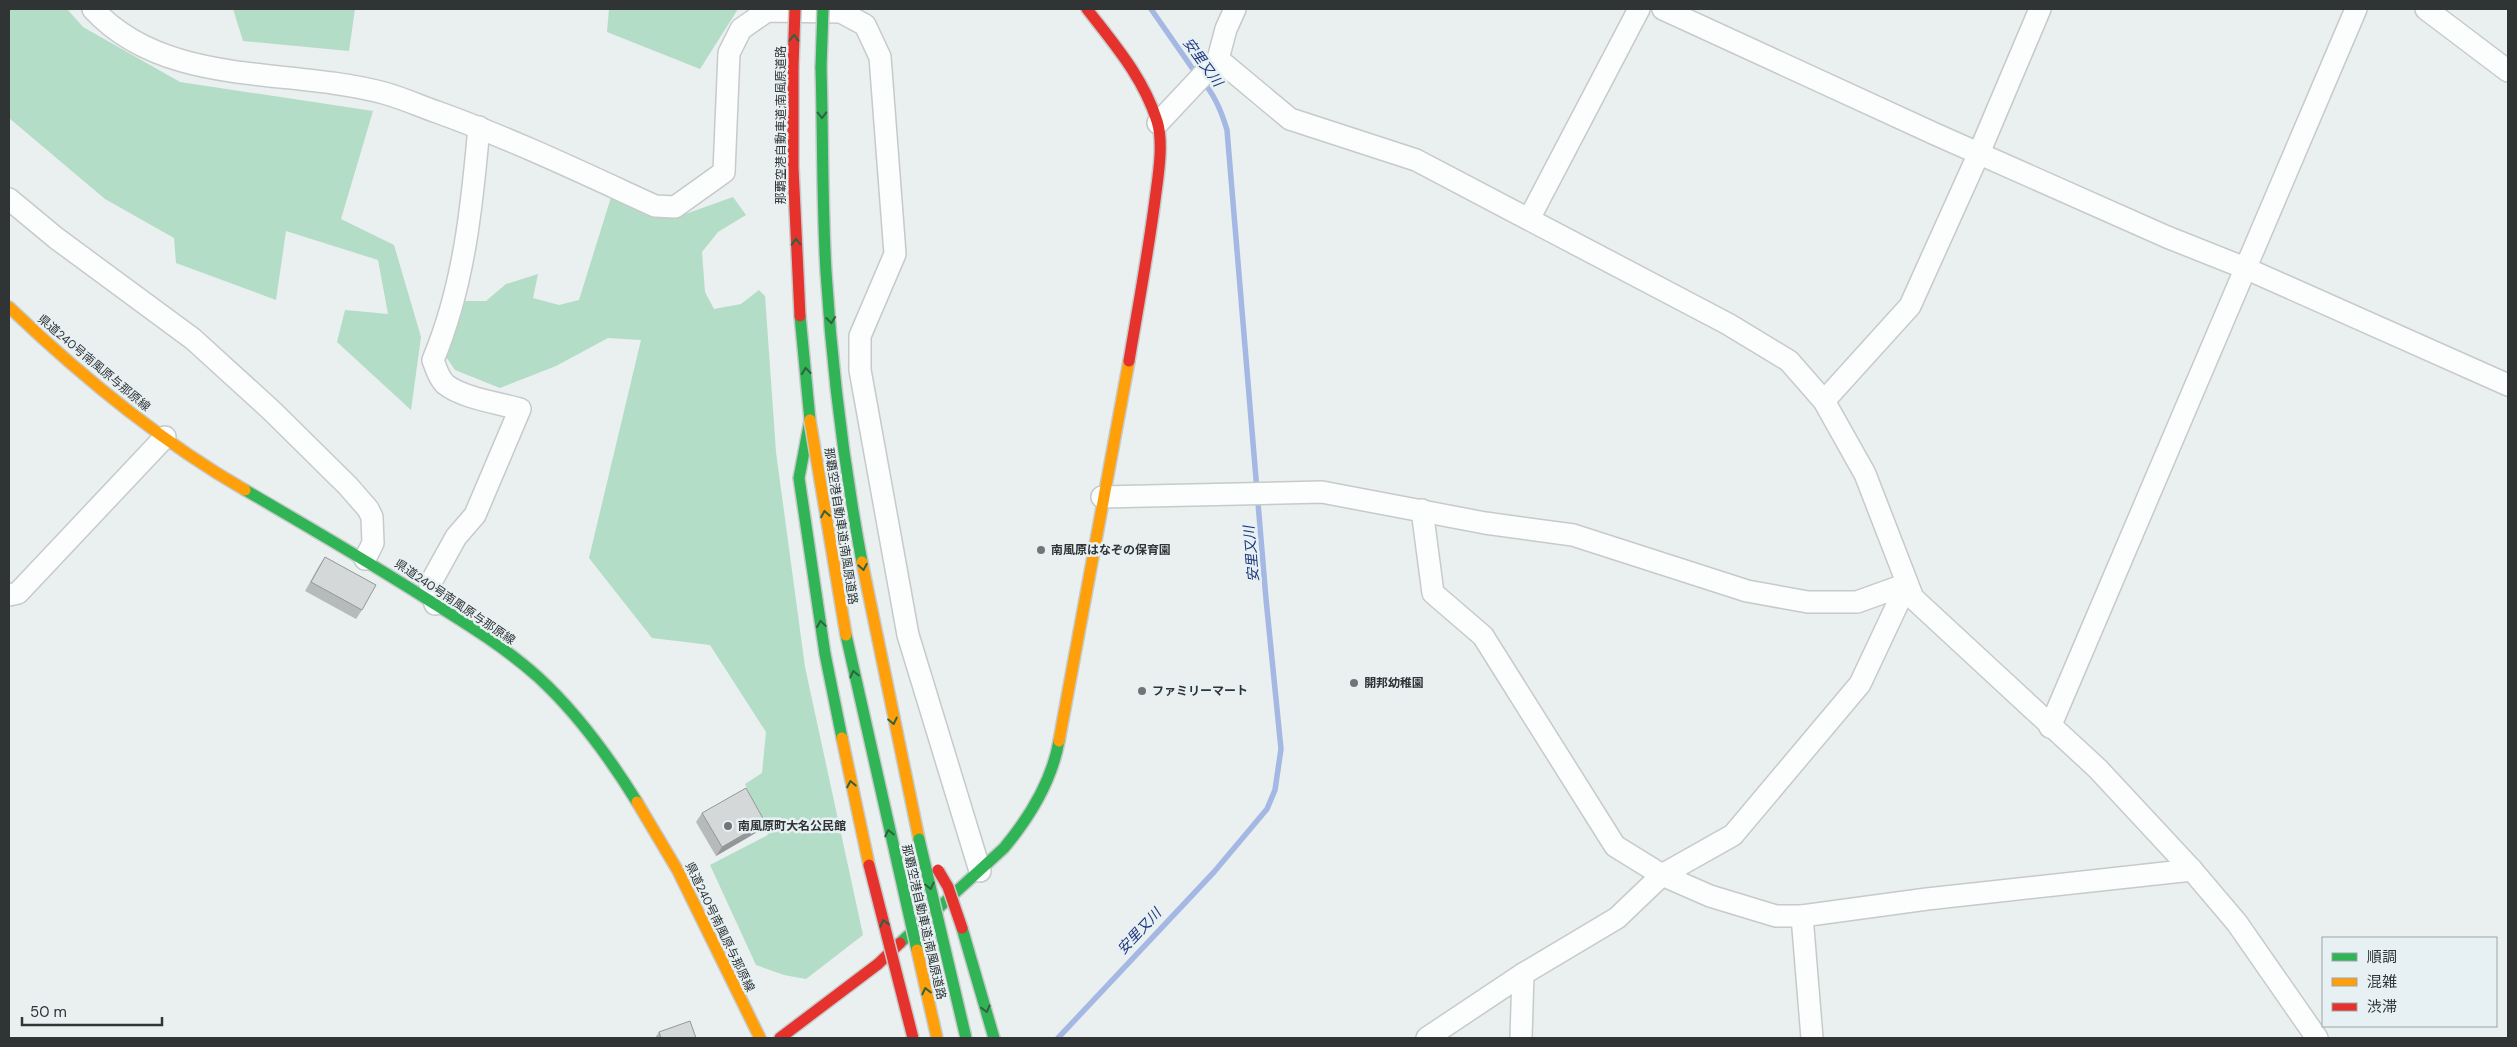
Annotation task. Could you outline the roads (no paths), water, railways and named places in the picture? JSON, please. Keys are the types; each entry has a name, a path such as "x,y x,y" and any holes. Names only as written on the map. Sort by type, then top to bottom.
{"main road":[{"name":"那覇空港自動車道;南風原道路","path":"795,9 793,167 798,291 810,420 851,663 937,1038"},
{"name":"那覇空港自動車道;南風原道路","path":"823,9 821,67 826,271 850,491 879,657 919,839 966,1038"},
{"path":"780,1038 878,964 980,871 1021,829 1036,804 1058,749 1066,713 1102,497 1149,248 1160,164 1158,123 1148,96 1134,70 1087,9"},
{"name":"県道240号南風原与那原線","path":"9,307 81,374 164,438 240,488 365,559 469,625 539,678 592,738 631,790 692,897 760,1038"},
{"path":"810,420 799,478 825,654 852,792 913,1038"},
{"path":"919,839 948,887 976,971 994,1038"}],"street":[{"path":"93,9 131,40 181,62 218,70 326,80 385,93 479,127 655,206 675,207 724,172 729,53 740,29 767,11 841,12 865,25 880,57 895,254 860,336 860,370 908,635 980,871"},
{"path":"1158,123 1218,59 1226,29 1235,9"},
{"path":"1529,219 1639,9"},
{"path":"1663,9 2167,237 2245,268 2508,385"},
{"path":"1824,401 1910,306 1979,153 2040,9"},
{"path":"2050,727 2356,9"},
{"path":"2426,9 2508,71"},
{"path":"1218,59 1290,119 1416,160 1728,324 1789,361 1824,401 1866,474 1913,598 2050,727 2098,769 2192,870 2237,923 2318,1038"},
{"path":"435,604 430,584 456,537 475,515 520,409 469,395 446,385 438,376 432,360 447,326 460,275 473,188 479,127"},
{"path":"9,199 56,238 193,339 271,410 348,486 368,509 372,517 373,543 365,559"},
{"path":"9,595 18,593 164,438"},
{"path":"1102,497 1322,492 1422,510 1485,524 1573,535 1747,591 1808,602 1857,602 1907,584"},
{"path":"1422,510 1433,593 1483,636 1615,846 1662,875 1710,896 1776,916 1802,916 1927,898 2192,870"},
{"path":"1427,1038 1523,974 1617,918 1662,875 1733,836 1860,684 1907,584"},
{"path":"1802,916 1812,1038"},
{"path":"1521,1038 1523,974"}],"waterway":[{"name":"安里又川","path":"1151,9 1197,75"},
{"name":"安里又川","path":"1058,1038 1214,872 1267,809 1275,790 1281,749 1266,599 1227,130 1218,105 1203,82"}],"place":[{"name":"南風原はなぞの保育園","path":"1041,550"},
{"name":"開邦幼稚園","path":"1354,683"},
{"name":"ファミリーマート","path":"1142,691"},
{"name":"南風原町大名公民館","path":"728,826"}]}
